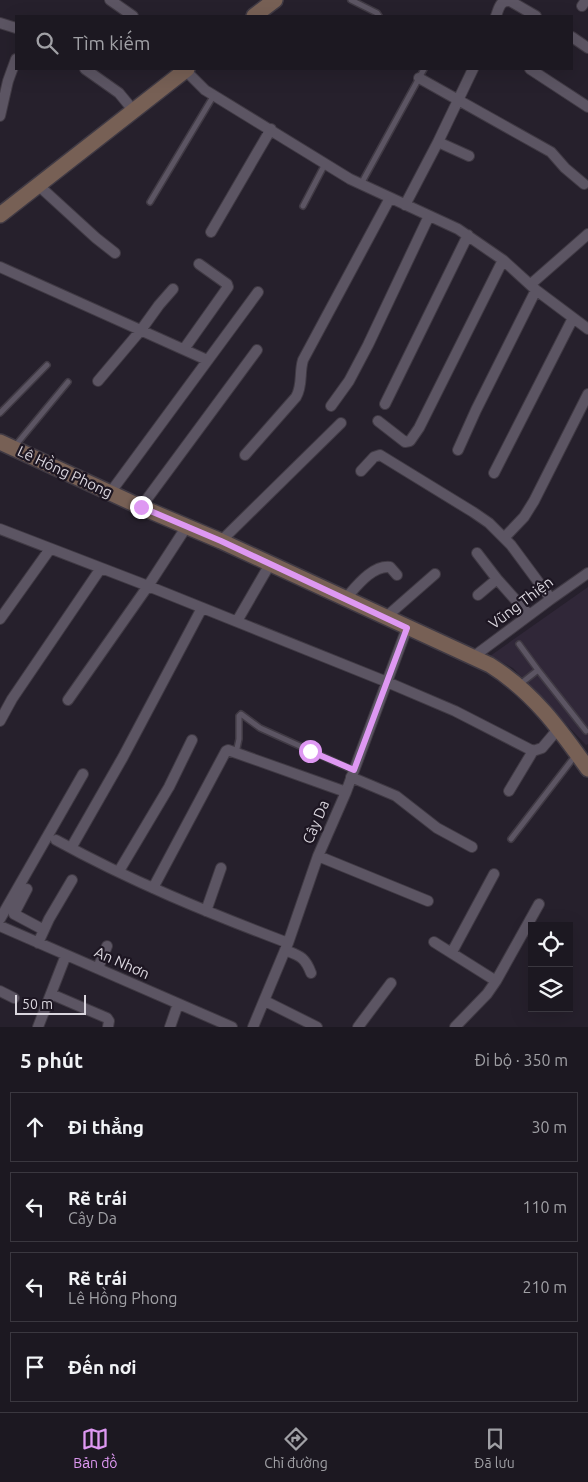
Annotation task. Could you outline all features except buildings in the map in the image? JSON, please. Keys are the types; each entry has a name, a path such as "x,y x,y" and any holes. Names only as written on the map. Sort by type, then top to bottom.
{"main road":[{"path":"255,15 274,0"},
{"path":"0,215 132,110 186,70"},
{"name":"Lê Hồng Phong","path":"6,445 141,507 221,541 490,665 519,685 538,704 588,769"}],"street":[{"path":"111,0 132,15"},
{"path":"496,15 501,3 510,1 534,15"},
{"path":"0,24 15,28"},
{"path":"573,38 588,48"},
{"path":"0,110 4,80 15,60"},
{"path":"86,70 119,93 132,110"},
{"path":"186,70 205,90 361,184 452,225 468,235 503,260 533,287 588,329"},
{"path":"405,205 473,70"},
{"path":"532,70 588,107"},
{"path":"421,73 458,101 551,152 565,168 584,184"},
{"path":"211,232 271,129"},
{"path":"438,142 469,156"},
{"path":"38,185 115,253"},
{"path":"245,455 296,397 300,389 300,369 303,360 390,198"},
{"path":"330,406 356,368 429,216"},
{"path":"458,450 533,287 588,234"},
{"path":"385,404 468,235"},
{"path":"378,421 405,442 410,441 419,428 503,260"},
{"path":"184,349 228,287 224,280 199,264"},
{"path":"0,266 208,360"},
{"path":"98,381 173,289"},
{"path":"110,492 258,292"},
{"path":"494,473 573,318"},
{"path":"141,507 257,350"},
{"path":"504,538 524,516 534,501 588,394"},
{"path":"221,541 341,423"},
{"path":"361,470 374,457 380,455 473,512 489,523 504,538 551,599"},
{"path":"68,700 148,586 187,526"},
{"path":"0,530 148,586 387,682 455,712 533,751"},
{"path":"0,619 50,549"},
{"path":"476,553 529,615"},
{"path":"237,622 270,564"},
{"path":"344,598 380,567 390,567 397,575"},
{"path":"0,721 12,699 100,568"},
{"name":"Vũng Thiện","path":"473,657 588,573"},
{"path":"386,617 435,574"},
{"path":"478,595 497,579"},
{"path":"71,848 123,758 202,608"},
{"name":"Cây Da","path":"253,1027 286,946 318,856 346,792 407,628"},
{"path":"509,790 533,751 542,748 558,729"},
{"path":"119,871 169,787 192,740"},
{"path":"153,888 223,754 228,750 346,792"},
{"path":"0,919 83,774"},
{"path":"352,774 396,796 437,828 472,847"},
{"path":"56,840 153,888 286,946 308,964 311,974"},
{"path":"318,856 428,902"},
{"path":"206,911 221,868"},
{"path":"452,952 494,874"},
{"path":"38,943 72,880"},
{"path":"27,889 14,914 44,930"},
{"path":"455,1027 496,982 539,904"},
{"name":"An Nhơn","path":"0,926 232,1027"},
{"path":"434,942 496,982"},
{"path":"98,968 107,946"},
{"path":"38,1027 66,954"},
{"path":"358,1027 391,983"},
{"path":"0,991 14,998"},
{"path":"51,994 107,1018 109,1021 108,1027"},
{"path":"265,1001 317,1027"},
{"path":"170,1027 178,1004"}],"lane":[{"path":"351,0 378,15"},
{"path":"361,184 421,73"},
{"path":"150,202 214,95"},
{"path":"303,206 326,163"},
{"path":"0,413 47,365"},
{"path":"6,445 68,382"},
{"path":"519,644 586,731"},
{"path":"519,685 538,670"},
{"path":"236,753 238,716 241,714 260,728 352,774"},
{"path":"511,840 577,754"}],"shaded area":[{"path":"588,587 588,744 586,745 513,668 490,656"}],"route":[{"path":"141,507 221,541 407,628 354,770 310,751"}]}
